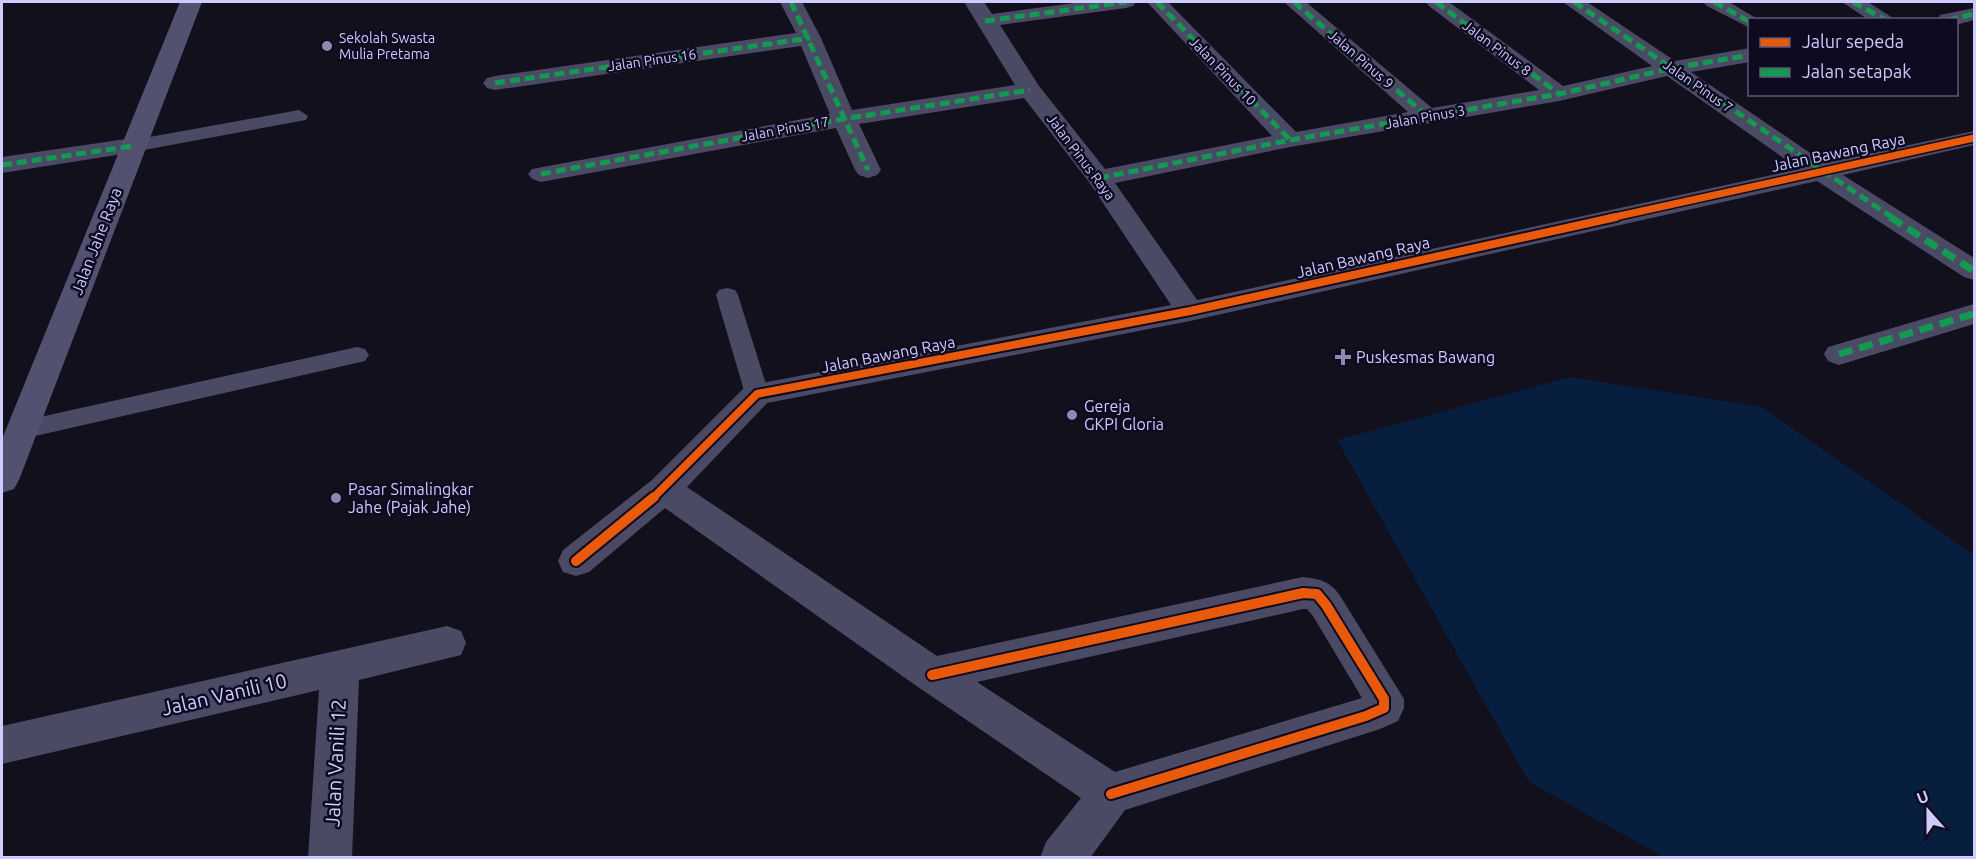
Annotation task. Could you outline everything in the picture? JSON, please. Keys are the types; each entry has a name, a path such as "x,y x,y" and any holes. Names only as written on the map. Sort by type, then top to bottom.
{"street":[{"name":"Jalan Jahe Raya","path":"2,480 191,2"},
{"path":"791,2 810,38 843,119 868,170"},
{"path":"980,11 1126,2"},
{"name":"Jalan Pinus 10","path":"1157,2 1290,140"},
{"name":"Jalan Pinus 9","path":"1294,2 1428,117"},
{"name":"Jalan Pinus 8","path":"1436,2 1558,94"},
{"name":"Jalan Pinus 7","path":"1574,2 1821,172 1974,270"},
{"path":"1714,2 1748,21"},
{"path":"1853,2 1882,18"},
{"name":"Jalan Pinus Raya","path":"980,11 1030,90 1100,178 1190,311"},
{"path":"1957,18 1974,14"},
{"name":"Jalan Pinus 16","path":"495,83 810,38"},
{"name":"Jalan Pinus 3","path":"1100,178 1290,140 1558,94 1673,68 1748,55"},
{"name":"Jalan Pinus 17","path":"541,174 843,119 1030,90"},
{"name":"Jalan Bawang Raya","path":"757,394 1190,311 1974,138"},
{"path":"2,165 133,146"},
{"path":"1839,354 1974,314"},
{"path":"576,561 664,489 757,394"},
{"path":"664,489 932,675 1111,794"},
{"path":"932,675 1303,593 1317,594 1326,605 1384,699 1384,708 1366,716 1111,794 1062,858"},
{"name":"Jalan Vanili 10","path":"2,745 447,643"},
{"name":"Jalan Vanili 12","path":"330,858 340,668"}],"lane":[{"path":"133,146 299,116"},
{"path":"727,295 757,394"},
{"path":"22,430 357,355"}],"water":[{"path":"1570,377 1762,407 1974,555 1974,857 1664,857 1529,782 1337,440"}],"marked path":[{"path":"791,2 868,170"},
{"path":"985,21 1126,2"},
{"path":"1157,2 1290,140"},
{"path":"1294,2 1428,117"},
{"path":"1436,2 1559,94"},
{"path":"1574,2 1821,172 1974,271"},
{"path":"1714,2 1748,21"},
{"path":"1853,2 1882,18"},
{"path":"1957,18 1974,14"},
{"path":"495,83 810,38"},
{"path":"1099,178 1290,140 1559,94 1673,68 1748,55"},
{"path":"541,174 843,119 1030,90"},
{"path":"2,165 133,146"},
{"path":"1839,354 1974,314"}],"cycle path":[{"path":"576,561 664,489 757,394 1190,311 1974,138"},
{"path":"932,675 1303,593 1317,594 1326,605 1384,699 1384,708 1366,716 1111,794"}],"place":[{"name":"Sekolah Swasta Mulia Pretama","path":"327,46"},
{"name":"Puskesmas Bawang","path":"1343,357"},
{"name":"Gereja GKPI Gloria","path":"1072,415"},
{"name":"Pasar Simalingkar Jahe (Pajak Jahe)","path":"336,498"}]}
